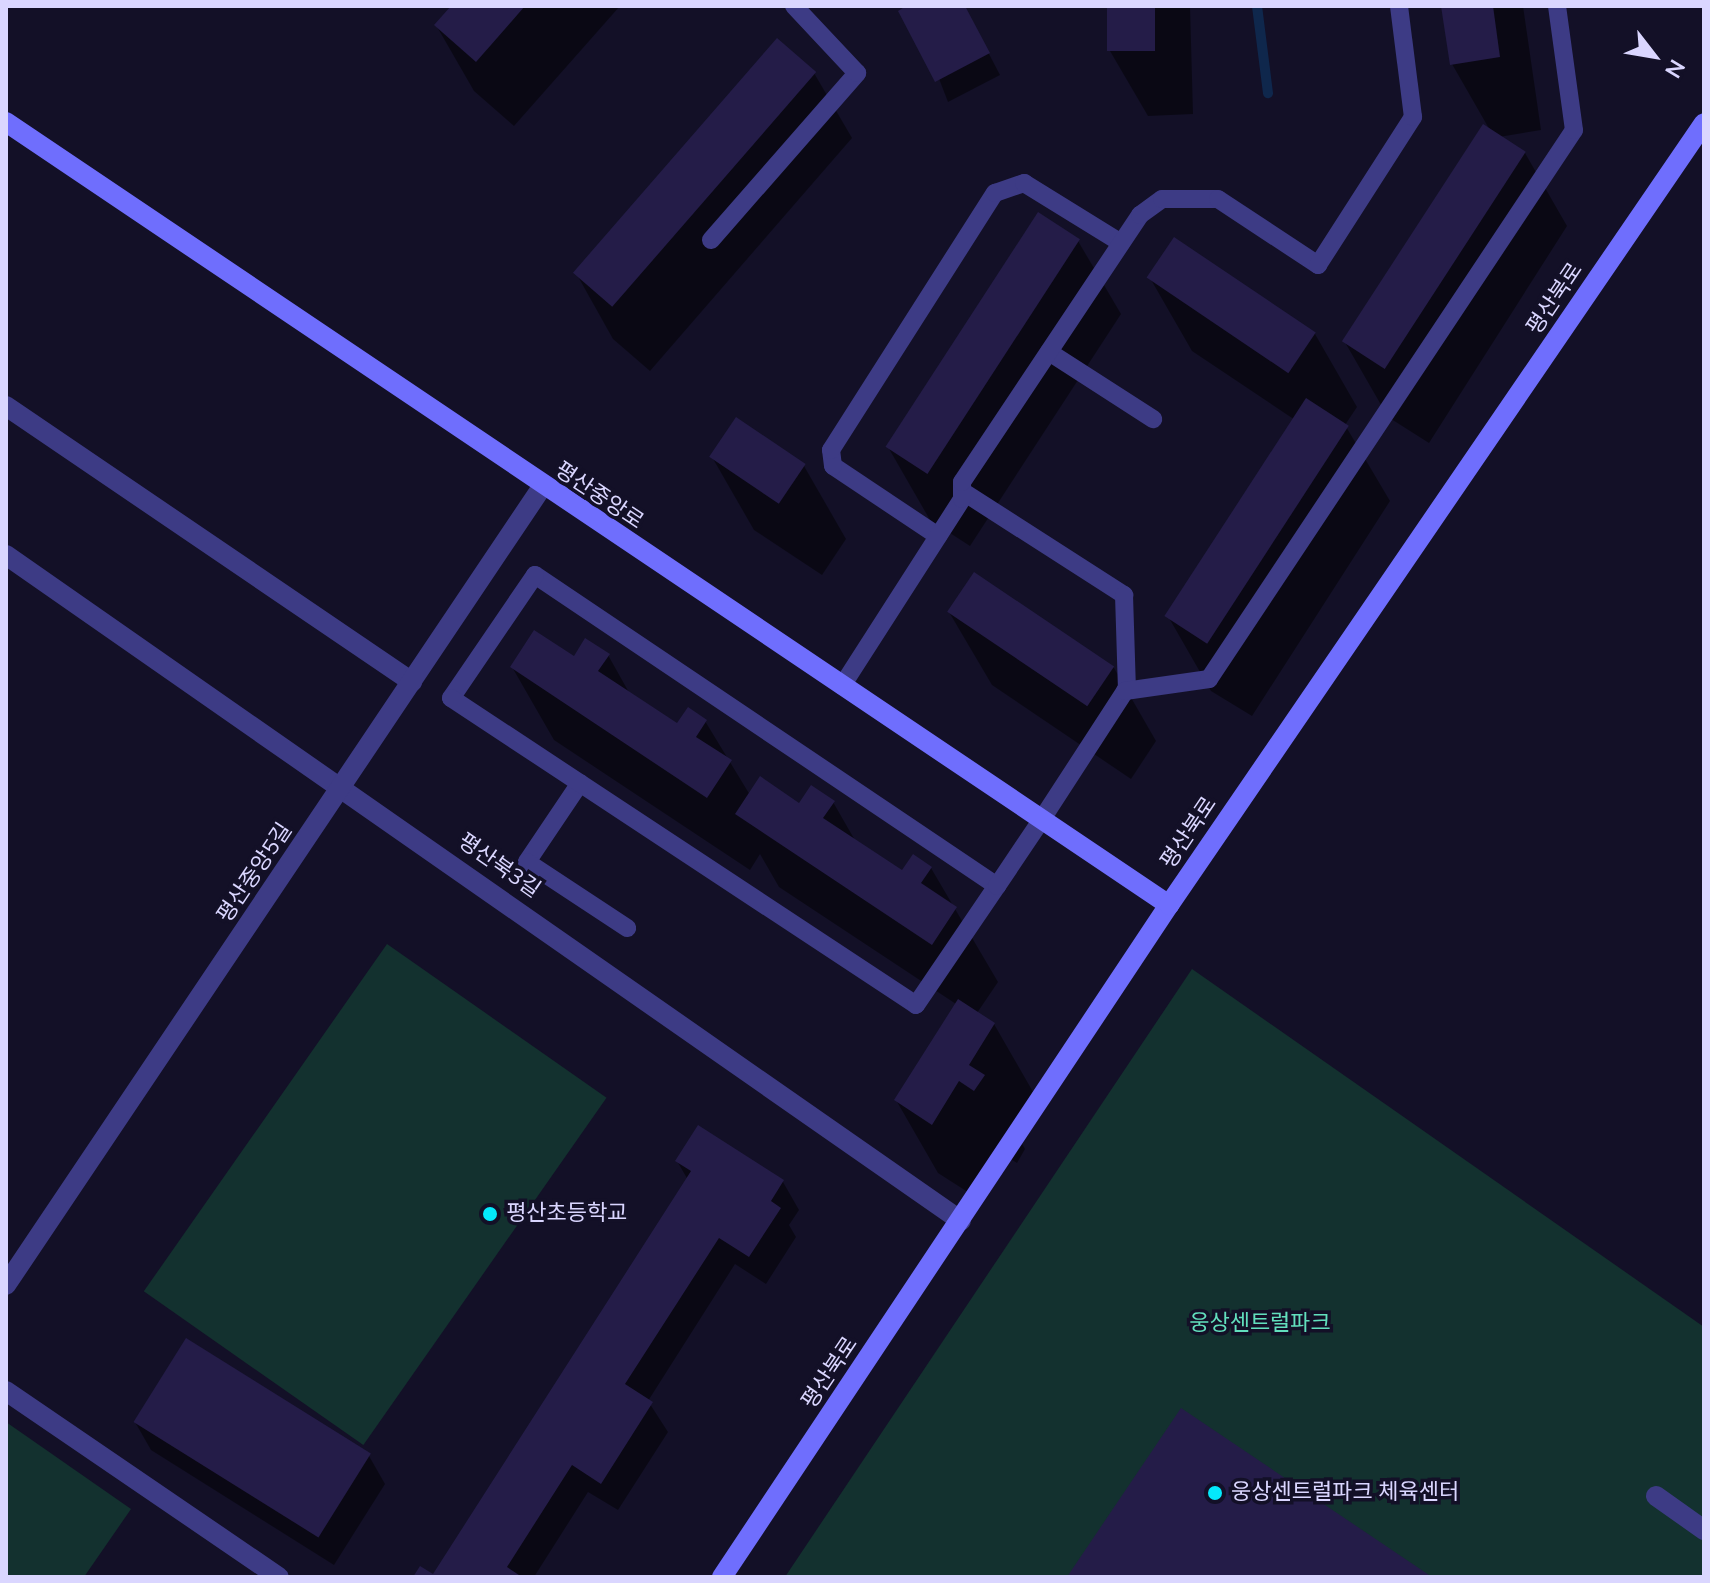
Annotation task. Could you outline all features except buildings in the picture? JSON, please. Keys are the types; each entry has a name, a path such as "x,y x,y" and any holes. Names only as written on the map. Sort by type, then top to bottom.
{"street":[{"name":"평산중앙로","path":"6,122 542,487 1169,905"},
{"name":"평산북로","path":"722,1577 1169,905 1704,123"},
{"path":"6,406 412,682"},
{"name":"평산중앙5길","path":"6,1285 542,487"},
{"name":"평산북3길","path":"6,555 343,786 961,1221"},
{"path":"6,1391 279,1577"},
{"path":"1656,1496 1704,1530"}],"lane":[{"path":"711,240 857,73 794,6"},
{"path":"842,686 938,536 962,491 1049,352 1121,243 1162,199 1218,199 1318,265 1413,117 1399,6"},
{"path":"1127,691 1209,679 1574,130 1557,6"},
{"path":"938,536 833,466 831,450 995,193 1024,183 1121,243"},
{"path":"1049,352 1153,419"},
{"path":"962,491 1124,595 1127,691 997,886 916,1005 451,698 535,575 997,886"},
{"path":"580,783 527,862 627,928"}],"green space":[{"path":"387,944 607,1098 363,1445 144,1291"},
{"name":"웅상센트럴파크","path":"1192,969 1704,1327 1704,1577 785,1577"},
{"path":"6,1422 131,1509 84,1577 6,1577"}],"waterway":[{"path":"1257,6 1268,93"}],"place":[{"name":"평산초등학교","path":"490,1214"},
{"name":"웅상센트럴파크 체육센터","path":"1215,1493"}]}
